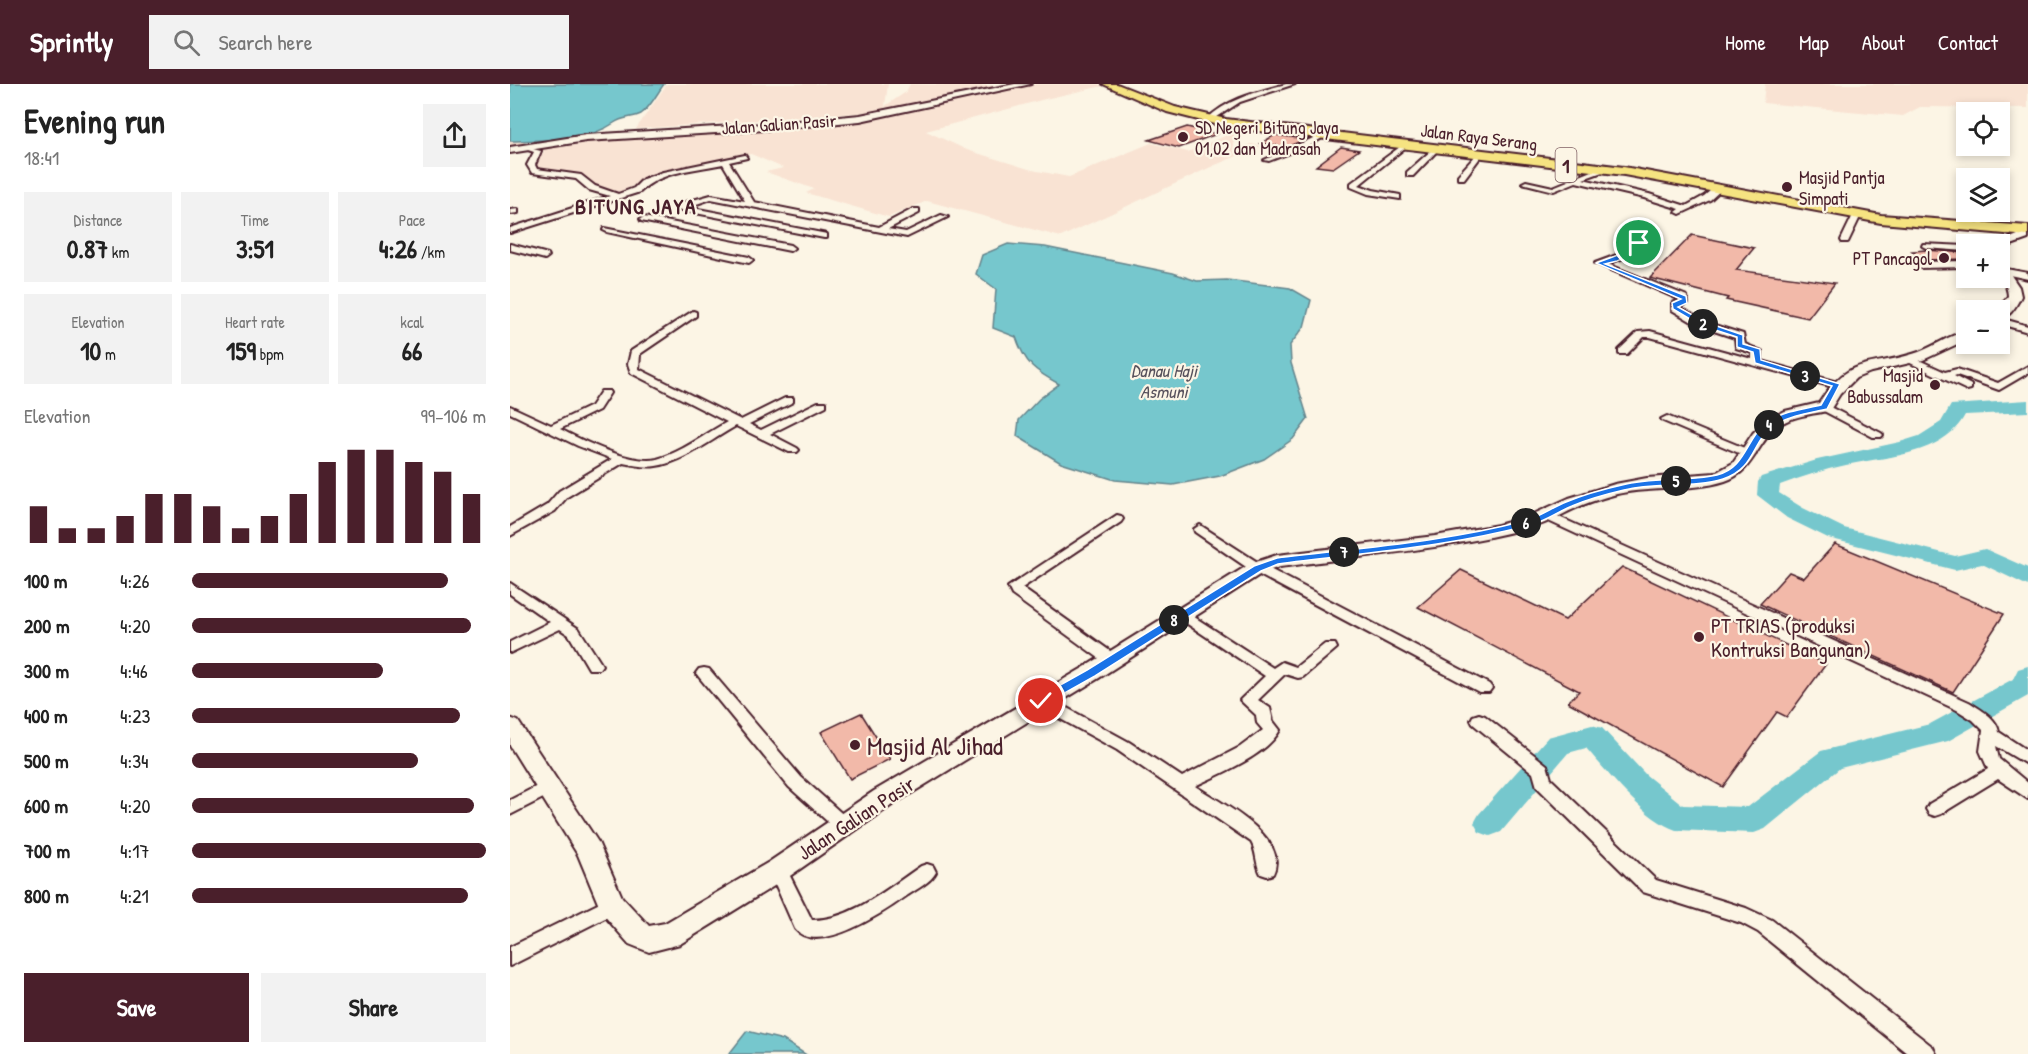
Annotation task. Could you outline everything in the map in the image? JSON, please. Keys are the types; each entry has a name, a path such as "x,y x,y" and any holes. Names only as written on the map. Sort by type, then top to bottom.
{"highway":[{"name":"Jalan Raya Serang","path":"1108,84 1150,103 1209,120 1322,136 1602,169 1719,188 1857,215 1914,223 2028,233"}],"street":[{"name":"Jalan Galian Pasir","path":"510,150 586,138 765,127 860,118 1027,84"},
{"path":"1209,120 1223,107 1238,100 1292,84"},
{"path":"1267,160 1285,151 1308,145 1322,136"},
{"path":"1397,197 1371,192 1354,185 1404,146"},
{"path":"528,148 538,151 531,165 535,171 578,177 592,188 617,196"},
{"path":"1410,174 1435,150"},
{"path":"1461,177 1479,155"},
{"path":"510,231 640,189 646,181 659,176 745,157"},
{"path":"724,161 751,204"},
{"path":"1526,183 1554,189 1602,169"},
{"path":"1576,180 1646,196 1687,209"},
{"path":"1676,214 1707,198 1719,188"},
{"path":"824,236 678,207 711,197 910,235 944,216"},
{"path":"585,207 597,210"},
{"path":"690,247 776,209"},
{"path":"880,230 916,211"},
{"path":"1845,240 1857,215"},
{"path":"644,219 790,248"},
{"path":"520,228 540,234"},
{"path":"607,230 749,260"},
{"path":"2010,241 2028,233"},
{"path":"1652,235 1638,242 1648,246 1615,260 1599,263 1684,298 1685,301 1675,304 1675,308 1702,324 1740,336 1740,346 1757,351 1757,362"},
{"path":"1926,246 1956,248"},
{"path":"510,247 546,256"},
{"path":"1919,265 1956,264"},
{"path":"2010,272 2028,276"},
{"path":"2010,283 2016,296 2010,306"},
{"path":"693,314 635,353 632,363 635,371 793,450"},
{"path":"2010,324 2028,329"},
{"path":"1623,352 1644,333 1837,385"},
{"path":"1877,435 1824,407 1837,385 1855,372 1910,359 1956,339"},
{"path":"1910,359 1967,387"},
{"path":"1944,376 1957,372 1999,387 2028,369"},
{"path":"552,429 596,408 605,393"},
{"path":"511,410 589,447 638,464 662,461 789,400"},
{"path":"762,434 822,404"},
{"name":"Jalan Galian Pasir","path":"510,727 589,850 612,905 639,935 649,939 670,935 778,870 843,825 1257,568 1277,561 1470,537 1548,516 1568,504 1623,487 1718,478 1735,472 1750,454 1760,435 1771,424 1794,413 1824,407"},
{"path":"1667,419 1750,454"},
{"path":"510,532 551,508 563,494 623,458"},
{"path":"1548,516 1963,706 1979,716 1991,728 1988,750 1990,759 1999,770 2028,792"},
{"path":"1112,660 1017,592 1015,587 1117,519"},
{"path":"1200,529 1257,568 1484,688"},
{"path":"510,587 574,632 594,665"},
{"path":"1182,614 1275,676"},
{"path":"510,648 561,622"},
{"path":"1182,786 1249,750 1270,734 1272,730 1265,723 1265,714 1248,700 1282,667 1298,673 1330,648"},
{"path":"704,673 795,782 843,825"},
{"path":"1041,701 1123,746 1257,837 1264,847 1267,868"},
{"path":"1479,720 1538,768 1543,782 1650,886 1746,916 1765,926 1925,1054"},
{"path":"1991,735 2028,759"},
{"path":"1935,809 1999,770"},
{"path":"510,808 549,787"},
{"name":"Jalan Galian Pasir","path":"778,870 807,929 817,930 841,923 867,911 927,872"},
{"path":"510,957 612,905"}],"shaded area":[{"path":"667,84 888,84 884,111 636,129"},
{"path":"910,84 1011,86 890,111 885,106 906,92"},
{"path":"1036,84 1099,84 1103,86 926,131 967,150 1032,170 1069,177 1151,143 1188,152 1236,131 1233,151 1251,144 1261,146 1061,237 927,201 889,217 806,193 814,189 766,172 783,168 751,154 658,175 617,193 592,184 588,178 543,172 536,166 536,161 544,152 541,148 510,149 510,142 625,140 863,120"},
{"path":"1765,84 2028,84 2028,108 2010,108 2010,102 1956,102 1956,107 1920,107 1903,116 1763,103"}],"water":[{"path":"510,84 664,84 651,104 641,114 620,120 591,134 564,139 510,141"},
{"name":"Danau Haji Asmuni","path":"1008,244 1045,247 1173,273 1197,281 1227,280 1290,288 1311,300 1304,327 1290,345 1291,363 1308,419 1293,439 1264,459 1220,476 1173,485 1115,480 1061,463 1017,436 1019,420 1039,399 1059,384 1032,366 1023,354 1016,337 993,328 996,289 976,274 982,255"},
{"path":"747,1031 783,1040 805,1054 729,1054"}],"building":[{"name":"SD Negeri Bitung Jaya 01,02 dan Madrasah","path":"1187,127 1217,134 1179,148 1149,140"},
{"path":"1275,135 1306,139 1287,147 1261,143"},
{"path":"1341,147 1359,150 1333,168 1316,166"},
{"path":"1692,235 1754,248 1736,270 1835,283 1808,318 1726,300 1728,298 1650,278"},
{"path":"1912,251 1956,252 1956,259 1924,260"},
{"path":"1835,544 2004,614 1953,692 1760,604 1789,572 1804,578"},
{"path":"1622,567 1826,664 1787,717 1777,712 1723,787 1568,702 1579,691 1418,607 1461,570 1565,620"},
{"name":"Masjid Al Jihad","path":"861,713 890,759 850,779 821,732"}],"waterway":[{"path":"2028,406 1958,409 1948,426 1926,440 1824,464 1780,478 1769,482 1768,495 1795,513 1836,533 1955,563 1985,556 2028,578"},
{"path":"1490,823 1558,745 1592,736 1635,783 1676,817 1754,820 1831,759 1938,733 2025,685 2028,676"}],"place":[{"name":"SD Negeri Bitung Jaya 01,02 dan Madrasah","path":"1183,137"},
{"name":"Masjid Pantja Simpati","path":"1787,187"},
{"name":"PT Pancagol","path":"1944,258"},
{"name":"Masjid Babussalam","path":"1935,385"},
{"name":"PT TRIAS (produksi Kontruksi Bangunan)","path":"1699,637"},
{"name":"Masjid Al Jihad","path":"855,745"}],"district":[{"name":"BITUNG JAYA","path":"636,206"}],"route":[{"path":"1041,701 1091,673 1257,568 1277,561 1470,537 1530,523 1568,504 1623,487 1718,478 1735,472 1743,464 1760,435 1771,424 1794,413 1824,407 1837,385 1757,362 1757,351 1740,346 1740,336 1702,324 1675,308 1675,304 1685,301 1684,298 1599,263 1615,260 1648,246 1639,243"}]}
